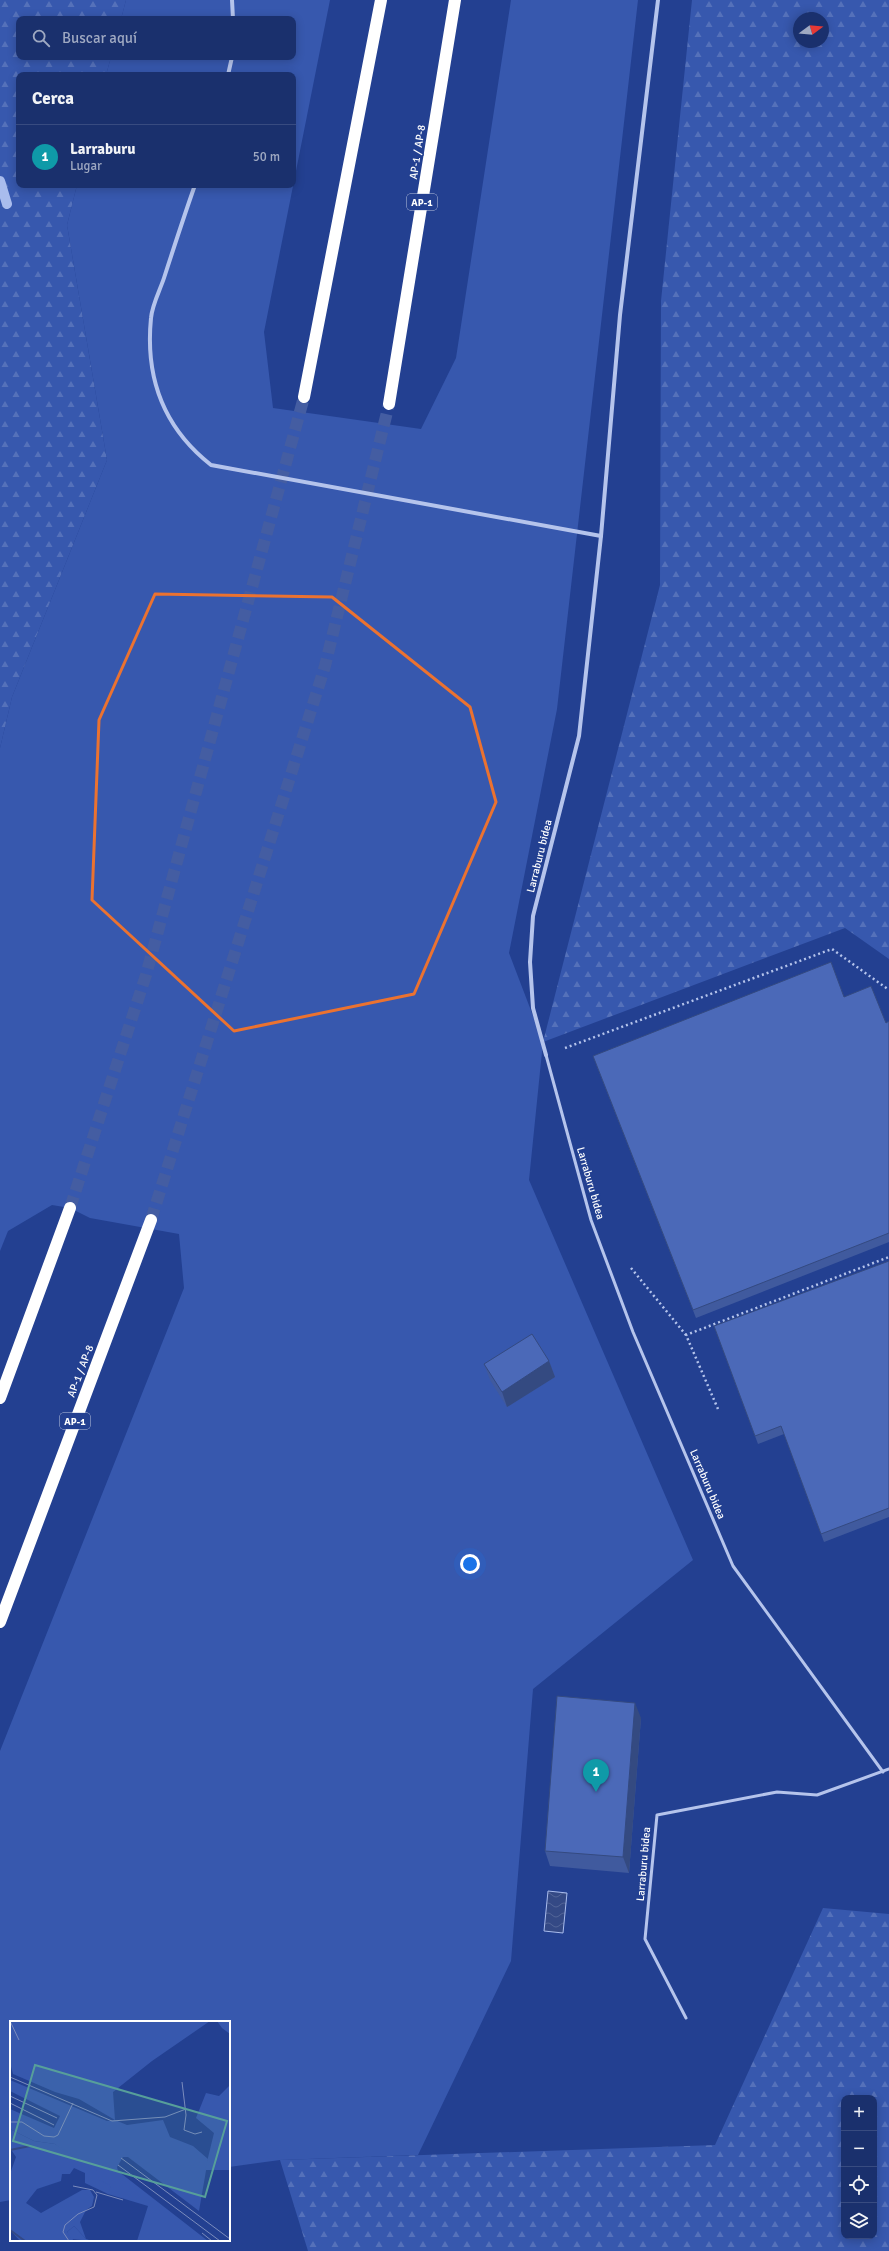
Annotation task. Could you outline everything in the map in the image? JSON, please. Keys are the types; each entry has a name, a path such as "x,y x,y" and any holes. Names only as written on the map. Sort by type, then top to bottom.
{"highway":[{"path":"304,397 380,0"},
{"name":"AP-1 / AP-8","path":"389,404 455,0"},
{"path":"0,1398 70,1208"},
{"name":"AP-1 / AP-8","path":"0,1622 151,1220"}],"street":[{"path":"232,0 233,16"},
{"name":"Larraburu bidea","path":"546,1055 533,1008 530,962 533,916 578,736 601,536 620,315 658,0"},
{"path":"229,72 231,60"},
{"path":"194,188 151,317 150,362 159,397 177,431 192,450 211,465 601,536"}],"lane":[{"name":"Larraburu bidea","path":"546,1055 594,1227 633,1332 733,1566 883,1772"},
{"name":"Larraburu bidea","path":"686,2018 646,1939 657,1815 777,1792 818,1795 889,1769"}],"path":[{"path":"546,1055 832,948 889,990"},
{"path":"686,1335 889,1257"},
{"path":"626,1262 686,1335 718,1410"}],"highlighted area":[{"path":"155,594 332,597 470,707 496,802 414,994 234,1031 92,900 99,720"}],"green space":[{"path":"0,0 126,0 122,16 16,16 16,60 110,60 107,72 16,72 16,188 76,188 67,225 107,460 12,697 0,748"},
{"path":"126,0 330,0 296,171 296,72 107,72 110,60 296,60 296,16 122,16"},
{"path":"511,0 638,0 557,709 509,953 543,1042 529,1180 693,1560 533,1689 511,1961 418,2155 280,2160 230,2167 230,2021 10,2021 10,2200 0,2202 0,1751 184,1288 179,1234 90,1218 70,1208 52,1205 8,1231 0,1251 0,748 12,697 107,460 67,225 76,188 293,188 264,332 273,408 421,429 456,358"},
{"path":"692,0 889,0 889,959 845,928 543,1042 660,585 661,301"},
{"path":"823,1908 889,1914 889,2251 308,2251 280,2160 715,2145"}],"water":[{"path":"548,1891 567,1893 563,1933 544,1931"}],"building":[{"path":"831,962 844,997 871,986 886,1023 889,1021 889,1233 693,1310 593,1056"},
{"path":"889,1261 889,1508 821,1534 781,1426 755,1436 714,1326"},
{"path":"532,1334 549,1361 502,1392 484,1364"},
{"path":"557,1696 635,1703 623,1857 545,1851"}],"waterway":[{"path":"0,181 7,204"}],"tunnel":[{"path":"70,1208 146,975 304,397"},
{"path":"151,1220 325,666 389,404"}],"place":[{"name":"Larraburu","path":"596,1792"}]}
